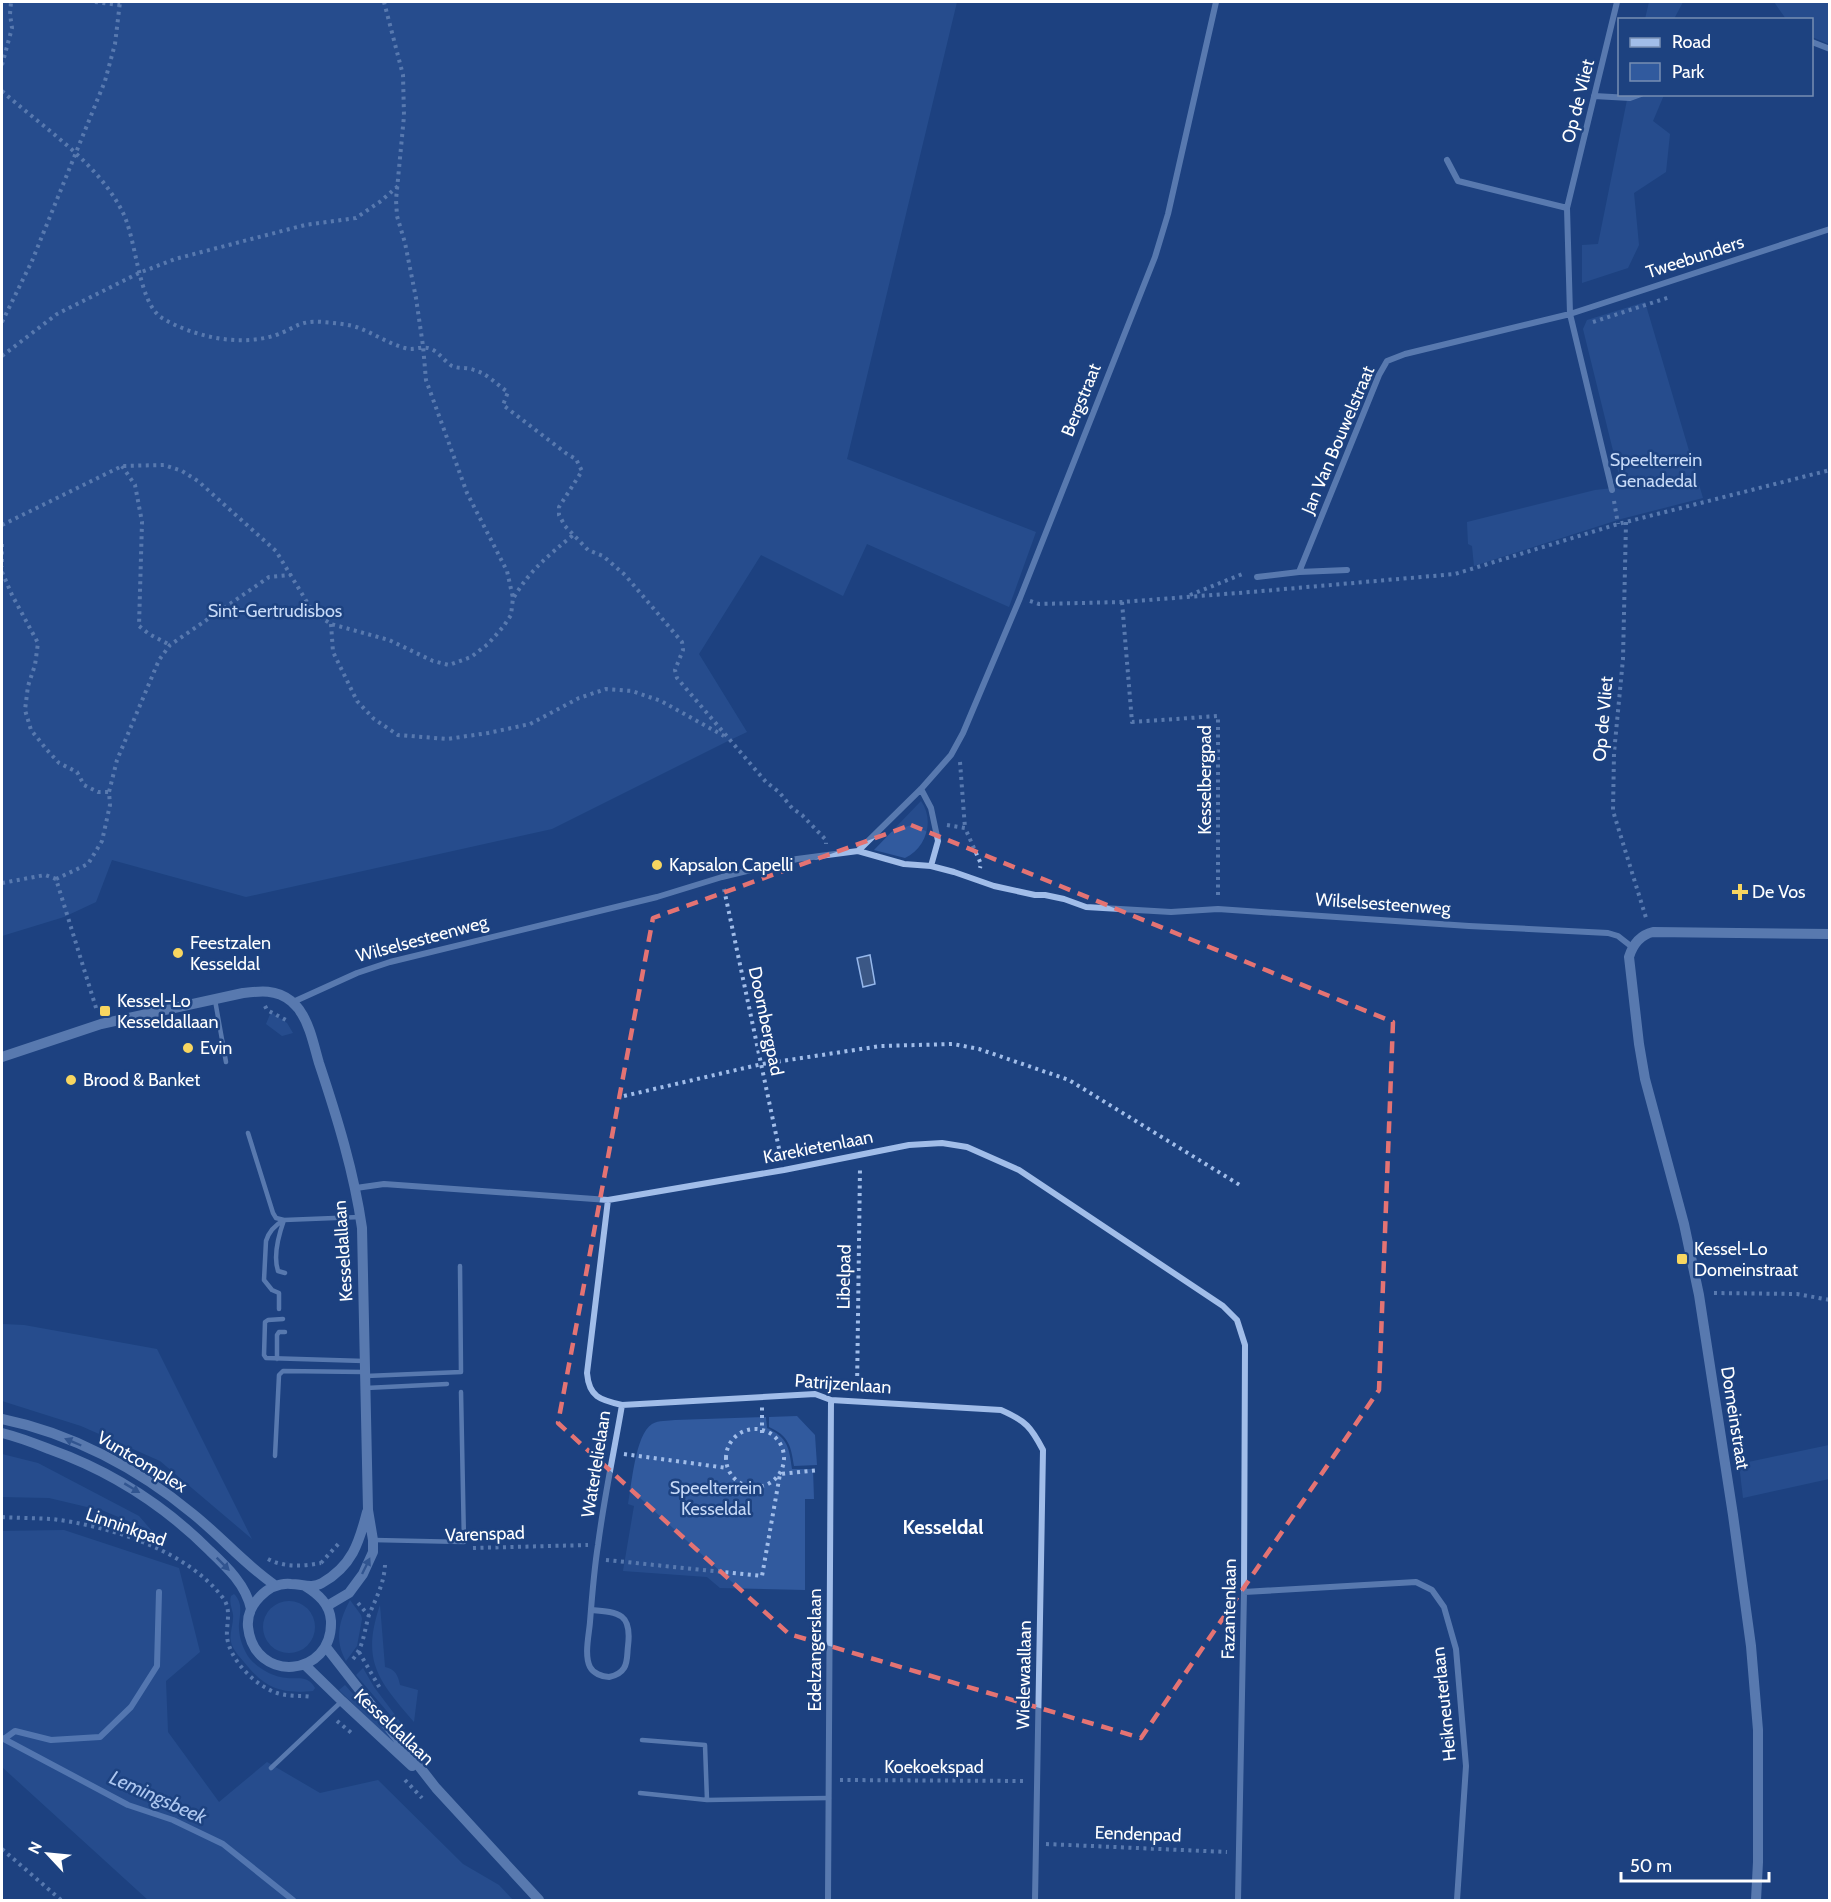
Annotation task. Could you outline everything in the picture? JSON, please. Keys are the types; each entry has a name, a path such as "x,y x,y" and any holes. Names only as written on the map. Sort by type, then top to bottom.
{"street":[{"name":"Bergstraat","path":"921,789 951,754 976,704 1155,257 1168,214 1216,2"},
{"name":"Op de Vliet","path":"1612,490 1570,314 1567,208 1617,2"},
{"path":"1813,42 1830,49"},
{"path":"1594,96 1629,98 1635,96"},
{"path":"1446,160 1458,182 1567,208"},
{"name":"Tweebunders","path":"1570,314 1830,229"},
{"name":"Jan Van Bouwelstraat","path":"1299,572 1379,375 1387,361 1405,354 1570,314"},
{"path":"1257,577 1347,570"},
{"path":"858,851 921,789 931,808 938,840 931,866"},
{"name":"Wilselsesteenweg","path":"293,1002 357,973 390,962 657,897 722,877 797,859 858,851 904,864 931,866 978,881 1035,896 1064,899 1086,907 1171,912 1218,909 1608,933 1618,936 1632,947"},
{"path":"1632,947 1642,937 1653,932 1830,934"},
{"name":"Domeinstraat","path":"1632,947 1629,957 1641,1056 1656,1125 1684,1224 1700,1295 1751,1646 1758,1730 1756,1900"},
{"path":"2,1057 101,1024 215,999 262,991 279,994 293,1002"},
{"name":"Kesseldallaan","path":"293,1002 309,1028 356,1188 360,1217 368,1510 373,1552 363,1574 349,1593 327,1606"},
{"name":"Karekietenlaan","path":"356,1188 384,1184 608,1200 784,1170 909,1145 942,1143 967,1147 1019,1170 1223,1306 1237,1320"},
{"name":"Waterlelielaan","path":"591,1610 598,1544 622,1406 609,1403 592,1393 587,1373 608,1200"},
{"name":"Fazantenlaan","path":"1237,1320 1245,1345 1244,1592 1238,1900"},
{"name":"Patrijzenlaan","path":"622,1406 815,1394 831,1400 1001,1410 1020,1419 1030,1428 1043,1450"},
{"name":"Edelzangerslaan","path":"828,1900 831,1400"},
{"name":"Vuntcomplex","path":"2,1419 72,1440 133,1472 164,1491 195,1515 254,1571 276,1586"},
{"name":"Vuntcomplex","path":"2,1433 52,1449 105,1472 147,1497 185,1526 231,1571 249,1598 251,1609"},
{"name":"Wielewaallaan","path":"1035,1900 1043,1450"},
{"name":"Kesseldallaan","path":"276,1586 320,1585 333,1576 350,1559 358,1545 368,1510"},
{"name":"Heikneuterlaan","path":"1244,1592 1416,1582 1432,1590 1444,1607 1456,1649 1467,1766 1457,1900"},
{"path":"276,1586 257,1599 251,1609 248,1624 250,1637 255,1650 261,1656 278,1666 293,1667 306,1665 326,1647 331,1629 331,1616 327,1606 316,1592 305,1586"},
{"path":"591,1610 610,1611 622,1616 628,1623 630,1633 627,1659 624,1668 617,1675 607,1677 590,1669 587,1659 591,1610"},
{"name":"Kesseldallaan","path":"326,1647 436,1788"},
{"name":"Kesseldallaan","path":"306,1665 436,1788 539,1900"}],"lane":[{"path":"215,999 226,1062"},
{"path":"248,1133 276,1218 284,1220 360,1217"},
{"path":"284,1220 279,1234 277,1265 279,1270 285,1273"},
{"path":"279,1309 279,1293 272,1290 264,1280 266,1241 275,1225 284,1220"},
{"path":"275,1456 279,1375 283,1371 365,1374 461,1372 460,1266"},
{"path":"283,1319 265,1322 264,1355 269,1359 365,1360"},
{"path":"277,1359 277,1335 279,1332 285,1332"},
{"path":"365,1388 447,1384"},
{"path":"373,1540 464,1542 461,1392"},
{"path":"271,1768 342,1701"},
{"path":"642,1740 705,1745 707,1800"},
{"path":"640,1793 707,1800 829,1798"}],"path":[{"path":"2,65 12,28 11,2"},
{"path":"2,322 32,261 105,81 115,44 120,3 95,2"},
{"path":"2,525 122,466 164,465 182,471 198,481 276,551 313,612 331,624 389,640 433,661 449,665 471,657 488,644 503,627 511,615 513,598 507,571 467,493 426,380 423,346 407,254 397,216 396,200 404,116 403,75 384,2"},
{"path":"2,91 76,154 111,192 123,211 149,303 159,316 186,330 212,337 243,340 277,335 300,323 322,322 357,327 407,349 423,346 434,349 444,362 456,368 472,369 489,375 508,392 503,405 576,459 582,471 559,507 559,515 565,526 588,550 603,556 625,575 682,642 683,650 675,670 677,678 766,782 779,792 792,808 826,840 827,854"},
{"path":"2,356 57,314 139,273 175,259 305,225 356,218 399,186"},
{"path":"1588,324 1670,297"},
{"path":"122,466 135,485 142,522 139,626 170,645"},
{"path":"1612,490 1618,524 1830,470"},
{"name":"Op de Vliet","path":"1626,522 1623,659 1614,753 1613,811 1644,914"},
{"path":"513,598 538,564 573,535"},
{"path":"2,544 2,567"},
{"path":"2,572 38,643 25,710 32,730 59,763 77,772 84,784 98,792 109,792"},
{"path":"1184,597 1246,573"},
{"path":"2,883 45,875 56,879 88,864 102,841 110,805 109,792 121,750 159,660 170,645 269,577 291,575"},
{"name":"Kesselbergpad","path":"1122,602 1132,722 1218,716 1218,909"},
{"path":"331,624 333,652 357,701 374,719 398,735 447,739 530,724 579,698 606,689 632,691 661,700 726,737"},
{"path":"957,744 965,828 981,864 978,881"},
{"path":"935,823 965,828"},
{"name":"Doornbergpad","path":"722,877 784,1170"},
{"path":"56,879 101,1024"},
{"path":"267,1010 290,1023"},
{"path":"624,1096 762,1064 881,1046 953,1044 979,1049 1069,1080 1243,1187"},
{"name":"Libelpad","path":"857,1401 860,1154"},
{"path":"1710,1293 1797,1294 1830,1300"},
{"path":"762,1396 762,1431"},
{"path":"596,1559 762,1576 780,1474 784,1465 782,1447 770,1433 744,1431 736,1435 726,1450 725,1459 731,1477 747,1487 766,1486 780,1474 831,1469"},
{"path":"614,1452 727,1468"},
{"name":"Linninkpad","path":"2,1517 52,1519 112,1532 147,1544 198,1572 225,1600"},
{"name":"Varenspad","path":"470,1548 598,1544"},
{"path":"266,1558 283,1564 304,1566 321,1563 329,1555"},
{"path":"381,1588 369,1616 359,1652 387,1698"},
{"path":"352,1597 369,1616"},
{"path":"347,1730 355,1736"},
{"path":"402,1777 425,1801"},
{"name":"Koekoekspad","path":"830,1780 1037,1781"},
{"name":"Eendenpad","path":"1036,1844 1239,1852"},
{"path":"2,1850 61,1900"}],"highlighted area":[{"path":"911,825 1393,1022 1379,1390 1141,1738 789,1634 558,1423 653,918"}],"green space":[{"name":"Sint-Gertrudisbos","path":"2,2 957,2 847,459 1036,532 1009,607 867,544 843,596 761,555 699,654 747,732 552,829 246,897 112,860 96,902 64,917 2,936"},
{"path":"1649,2 1683,2 1675,18 1645,18"},
{"path":"1774,2 1829,2 1829,44 1813,37 1813,18 1785,18"},
{"path":"1628,96 1664,96 1653,121 1670,134 1666,172 1634,193 1639,245 1628,268 1582,283 1582,245 1598,244"},
{"name":"Speelterrein Genadedal","path":"1645,302 1703,498 1621,519 1474,566 1472,546 1468,544 1467,522 1595,490 1622,487 1583,329 1587,320"},
{"path":"921,801 928,825 918,848 905,858 874,850"},
{"path":"271,1012 287,1023 293,1033 282,1036 266,1024"},
{"path":"2,1324 24,1325 157,1349 252,1539 160,1461 81,1426 2,1401"},
{"path":"797,1416 815,1435 817,1465 794,1466 788,1442 776,1430 769,1427 769,1417"},
{"name":"Speelterrein Kesseldal","path":"766,1417 767,1428 786,1444 792,1469 813,1469 814,1499 805,1499 805,1590 720,1588 707,1577 623,1571 634,1506 628,1504 633,1473 638,1449 646,1430 652,1424 664,1421"},
{"path":"1829,1445 1829,1479 1743,1498 1739,1464"},
{"path":"2,1454 38,1463 139,1516 152,1531 104,1511 49,1498 2,1497"},
{"path":"64,1530 179,1568 200,1652 166,1681 168,1732 219,1802 267,1762 320,1793 378,1780 463,1864 499,1885 513,1900 148,1900 2,1767 2,1531"},
{"path":"234,1594 240,1604 240,1638 250,1659 272,1674 306,1679 315,1688 313,1691 291,1691 274,1687 259,1678 238,1655 231,1642 233,1614 230,1599"},
{"path":"350,1600 362,1619 357,1646 346,1661 340,1646 339,1630"},
{"path":"284,1601 294,1601 308,1608 315,1627 308,1646 294,1653 284,1653 274,1649 267,1642 263,1632 263,1622 267,1612 274,1605"},
{"path":"380,1605 385,1667 396,1673 400,1685 418,1690 414,1722 391,1694 376,1669 372,1641"},
{"path":"363,1668 374,1687 405,1728 403,1730 356,1675"},
{"path":"345,1685 406,1754 404,1755 339,1690"}],"shaded area":[{"path":"870,955 875,984 863,987 857,958"}],"waterway":[{"path":"4,1739 15,1731 51,1740 100,1737 131,1707 157,1666 159,1592"},
{"name":"Lemingsbeek","path":"2,1738 128,1805 173,1820 223,1844 293,1900"}],"place":[{"name":"Kapsalon Capelli","path":"657,865"},
{"name":"De Vos","path":"1740,892"},
{"name":"Feestzalen Kesseldal","path":"178,953"},
{"name":"Kessel-Lo Kesseldallaan","path":"105,1011"},
{"name":"Evin","path":"188,1048"},
{"name":"Brood & Banket","path":"71,1080"},
{"name":"Kessel-Lo Domeinstraat","path":"1682,1259"}],"district":[{"name":"Kesseldal","path":"943,1527"}]}
